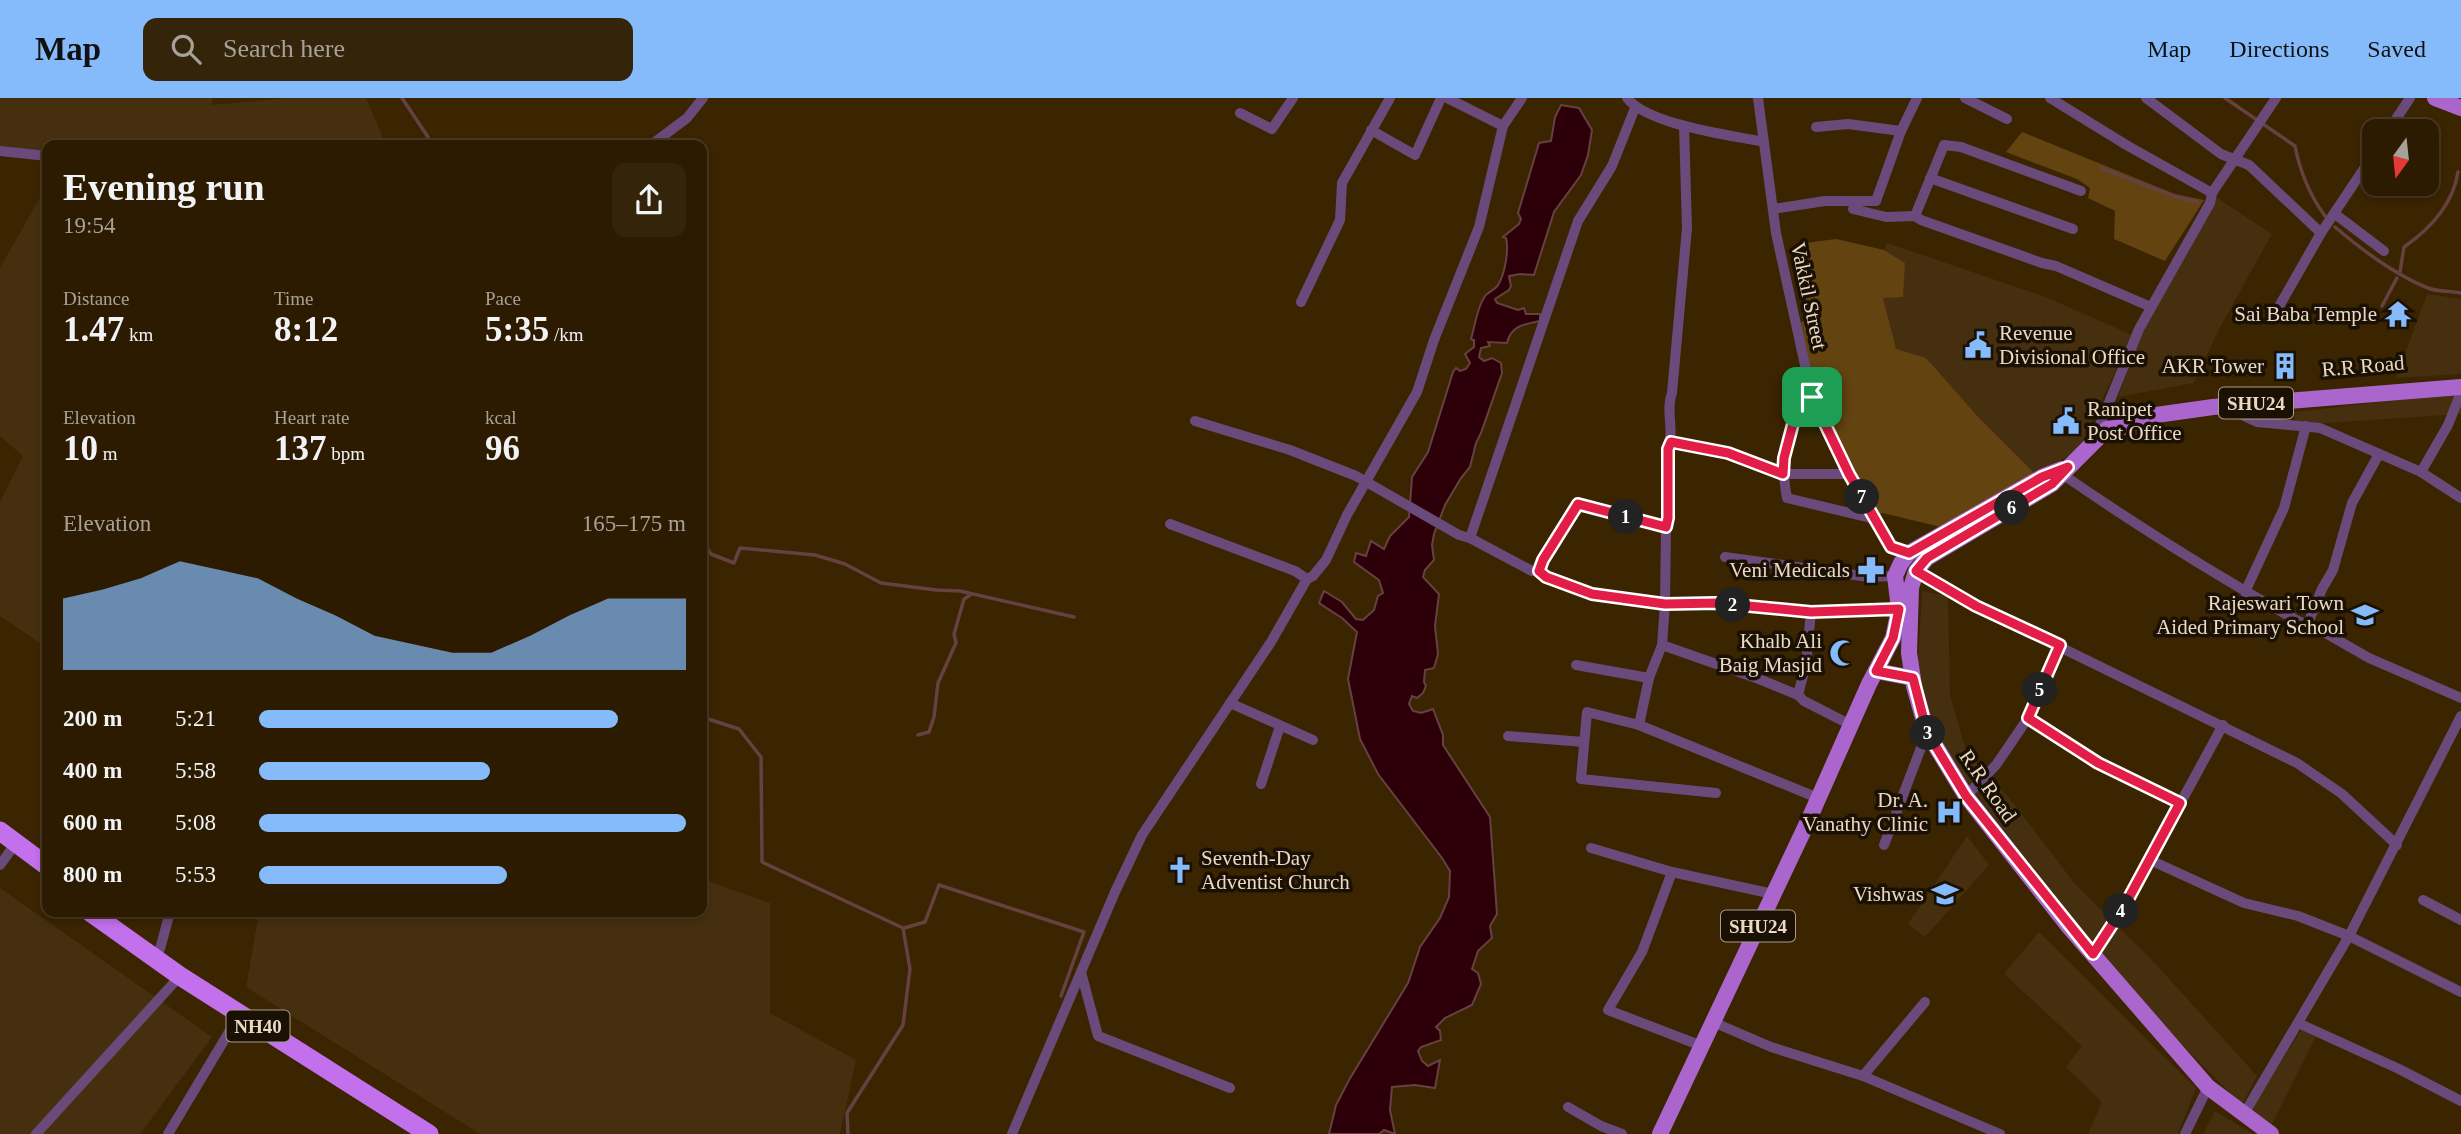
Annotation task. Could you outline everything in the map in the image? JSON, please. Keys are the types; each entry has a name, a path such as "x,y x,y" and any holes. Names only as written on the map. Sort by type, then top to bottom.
{"highway":[{"path":"5,848 42,864"},
{"path":"5,848 42,877"},
{"name":"NH40","path":"98,917 433,1132"},
{"name":"NH40","path":"116,917 180,976 242,1010"}],"main road":[{"path":"2435,98 2461,107"},
{"name":"R.R Road","path":"1895,576 1909,553 2065,470 2118,417 2155,406 2209,399 2461,379"},
{"name":"R.R Road","path":"2108,429 2123,427 2156,415 2224,406 2461,387"},
{"name":"R.R Road","path":"2046,481 1927,558 1916,571 1911,588 1909,653 1927,732 1966,796 2093,954 2208,1087 2271,1134"},
{"name":"SHU24","path":"1660,1134 1893,638 1899,609 1895,576"},
{"path":"1876,671 1913,678"},
{"name":"R.R Road","path":"2252,1119 2277,1134"}],"street":[{"path":"658,140 688,118 703,98"},
{"path":"1240,113 1272,129 1293,98"},
{"path":"1301,302 1340,220 1342,183 1390,98"},
{"path":"1371,131 1415,155 1441,98"},
{"path":"1447,98 1503,126"},
{"path":"1012,1134 1142,835 1271,642 1307,579 1313,576 1326,560 1347,515 1417,392 1434,340 1479,228 1503,126 1522,98"},
{"path":"1627,98 1635,108 1684,126 1764,142"},
{"name":"Vakkil Street","path":"1758,98 1773,209 1812,397 1849,474 1891,547 1909,553"},
{"path":"1773,209 1825,201 1876,201 1901,131 1917,98"},
{"path":"1965,98 2007,119"},
{"path":"2050,98 2212,193"},
{"path":"2146,98 2221,154 2249,165 2321,233"},
{"path":"2090,447 2139,329 2210,203 2212,193 2276,98"},
{"path":"2396,119 2410,98"},
{"path":"1470,538 1578,220 1612,166 1635,108"},
{"path":"1816,127 1848,124 1901,131"},
{"path":"1639,724 1649,678 1662,645 1668,518 1668,449 1671,442 1669,400 1672,393 1687,228 1684,126"},
{"path":"1915,216 1944,145 1961,147 2081,191"},
{"path":"0,151 42,155"},
{"path":"2277,310 2321,233 2362,172"},
{"path":"1930,178 2073,229"},
{"path":"1853,209 1886,217 1915,216 1945,229 2056,266 2151,307"},
{"path":"2335,215 2384,251"},
{"path":"2421,472 2448,425 2460,395"},
{"path":"1812,397 1794,420 1784,458 1783,474 1787,498 1875,519"},
{"path":"2224,406 2257,422 2320,428 2421,472 2461,498"},
{"path":"1195,421 1290,450 1356,476 1459,535 1470,538 1532,571 1539,571 1546,577 1592,594 1665,604 1717,603 1811,612 1899,609"},
{"path":"2245,592 2284,508 2306,426"},
{"path":"1671,442 1728,453 1783,474 1849,474"},
{"path":"2308,624 2333,570 2352,503 2379,454"},
{"path":"2065,470 2126,517 2245,592 2369,658 2461,698"},
{"path":"1539,571 1578,504 1666,527"},
{"path":"1170,524 1296,571 1307,579"},
{"path":"1725,557 1869,577 1895,576"},
{"path":"1916,571 1976,606 2297,763 2342,794 2397,845"},
{"path":"1798,695 1806,664 1811,612"},
{"path":"1662,645 1798,695 1804,701 1851,724"},
{"path":"1966,796 1996,765 2028,718 2060,645"},
{"path":"1576,664 1649,678"},
{"path":"1230,703 1313,740"},
{"path":"1716,793 1581,779 1587,712 1639,724 1818,799"},
{"path":"2252,1119 2298,1023 2349,936 2461,716"},
{"path":"2028,718 2098,763 2180,803"},
{"path":"2093,954 2125,905 2223,725"},
{"path":"1261,784 1280,726"},
{"path":"1884,845 1927,732"},
{"path":"1508,736 1584,742"},
{"path":"1591,848 1672,872 1773,894"},
{"path":"2150,860 2244,903 2298,916 2349,936 2461,992"},
{"path":"1672,872 1642,952 1608,1010 1702,1046"},
{"path":"2423,900 2461,920"},
{"path":"156,953 168,917"},
{"path":"1081,972 1098,1036 1230,1088"},
{"path":"36,1134 180,976"},
{"path":"1863,1076 1925,1002"},
{"path":"168,1134 242,1010"},
{"path":"1713,1022 1771,1046 1863,1076 2000,1134"},
{"path":"2298,1023 2399,1069 2461,1101"},
{"path":"2185,1134 2208,1087"},
{"path":"1568,1107 1601,1126 1622,1134"}],"shaded area":[{"path":"0,98 213,98 211,105 288,98 366,98 384,140 42,140 42,152 0,150"},
{"path":"1561,105 1579,108 1592,130 1588,155 1581,175 1554,212 1534,275 1509,276 1509,290 1495,299 1497,303 1518,310 1524,308 1526,314 1540,314 1540,321 1515,329 1507,343 1488,342 1490,346 1481,348 1479,357 1484,361 1492,358 1501,363 1502,373 1470,467 1445,505 1434,534 1434,560 1425,570 1423,577 1439,594 1435,626 1438,654 1434,668 1425,670 1426,686 1423,693 1417,698 1412,696 1409,704 1413,711 1421,713 1433,709 1443,735 1443,745 1490,817 1497,914 1490,926 1492,938 1478,951 1472,969 1478,973 1481,984 1472,1005 1445,1018 1436,1027 1440,1031 1441,1040 1421,1047 1418,1051 1422,1061 1428,1066 1440,1060 1435,1088 1415,1085 1392,1087 1390,1110 1395,1134 1384,1130 1379,1134 1329,1134 1336,1105 1408,983 1420,947 1440,918 1449,897 1450,871 1378,774 1360,739 1348,679 1357,632 1319,603 1324,591 1342,602 1356,619 1363,620 1374,610 1378,596 1383,593 1379,580 1354,562 1356,553 1366,556 1371,541 1384,549 1390,536 1409,517 1412,477 1428,452 1453,372 1456,368 1460,371 1466,369 1470,363 1465,354 1474,347 1474,340 1471,339 1480,306 1485,296 1498,285 1504,268 1507,243 1503,237 1519,224 1521,219 1518,213 1539,143 1551,141 1555,117"},
{"path":"2022,132 2175,194 2204,200 2165,261 2114,239 2115,211 2088,198 2090,188 2077,179 2006,152"},
{"path":"42,194 42,645 0,616 0,502 23,456 0,436 0,268"},
{"path":"2216,197 2272,234 2219,329 2194,383 2118,397 2143,329"},
{"path":"1836,239 1884,250 1887,243 2046,297 2132,335 2079,450 1941,527 1883,513 1874,516 1801,322 1808,320 1801,248 1806,247 1806,243"},
{"path":"1836,239 1884,250 1905,263 1903,297 1883,298 1896,349 1926,358 1979,418 2035,474 1941,527 1883,513 1874,516 1842,455 1810,381 1801,322 1808,320 1801,248 1806,247 1806,243"},
{"path":"2427,294 2461,299 2461,374 2396,378"},
{"path":"2461,393 2461,414 2295,423 2294,412"},
{"path":"1922,591 1948,596 1950,695 1966,750 2015,805 2075,884 2153,961 2257,1076 2242,1105 2162,1024 2069,920 1940,744 1917,680"},
{"name":"Vishwas","path":"1967,836 1989,865 1925,937 1908,924"},
{"path":"707,881 770,903 770,1013 856,1060 840,1134 480,1134 246,987 258,917 707,917"},
{"path":"0,888 212,1037 140,1134 0,1134"},
{"path":"2039,932 2196,1088 2178,1134 2088,1134 2102,1102 2066,1067 2082,1046 2004,974"},
{"path":"2301,1030 2316,1036 2272,1124 2251,1110"},
{"path":"2215,1111 2253,1134 2203,1134"}],"waterway":[{"path":"402,98 428,140"},
{"path":"2225,98 2295,146 2306,182 2325,216"},
{"path":"2101,168 2176,197 2197,202"},
{"path":"2400,272 2404,247 2439,215 2451,195 2458,172"},
{"path":"2335,227 2391,269 2416,283 2432,289 2461,293"},
{"path":"2382,306 2397,278"},
{"path":"707,549 711,554 734,563 740,548 815,555 845,564 881,583 960,591 1074,617"},
{"path":"918,735 929,732 934,717 938,683 956,643 954,634 964,599 972,594"},
{"path":"707,719 739,729 761,757 762,862 903,928 910,969 903,1025 847,1113 848,1134"},
{"path":"904,928 925,922 939,885 1084,932 1061,996"}],"place":[{"name":"Sai Baba Temple","path":"2398,314"},
{"name":"Revenue Divisional Office","path":"1978,345"},
{"name":"AKR Tower","path":"2285,366"},
{"name":"Ranipet Post Office","path":"2066,421"},
{"name":"Veni Medicals","path":"1871,570"},
{"name":"Rajeswari Town Aided Primary School","path":"2365,615"},
{"name":"Khalb Ali Baig Masjid","path":"1843,653"},
{"name":"Dr. A. Vanathy Clinic","path":"1949,812"},
{"name":"Seventh-Day Adventist Church","path":"1180,870"},
{"name":"Vishwas","path":"1945,894"}],"route":[{"path":"1812,397 1849,474 1891,547 1909,553 2042,477 2068,467 2052,484 1927,558 1916,571 1976,606 2060,645 2028,718 2098,763 2180,803 2125,905 2093,954 1966,796 1927,732 1913,678 1876,671 1893,638 1899,609 1811,612 1717,603 1665,604 1592,594 1546,577 1539,571 1578,504 1666,527 1668,449 1671,442 1728,453 1783,474 1784,458 1794,420 1812,397"}]}
